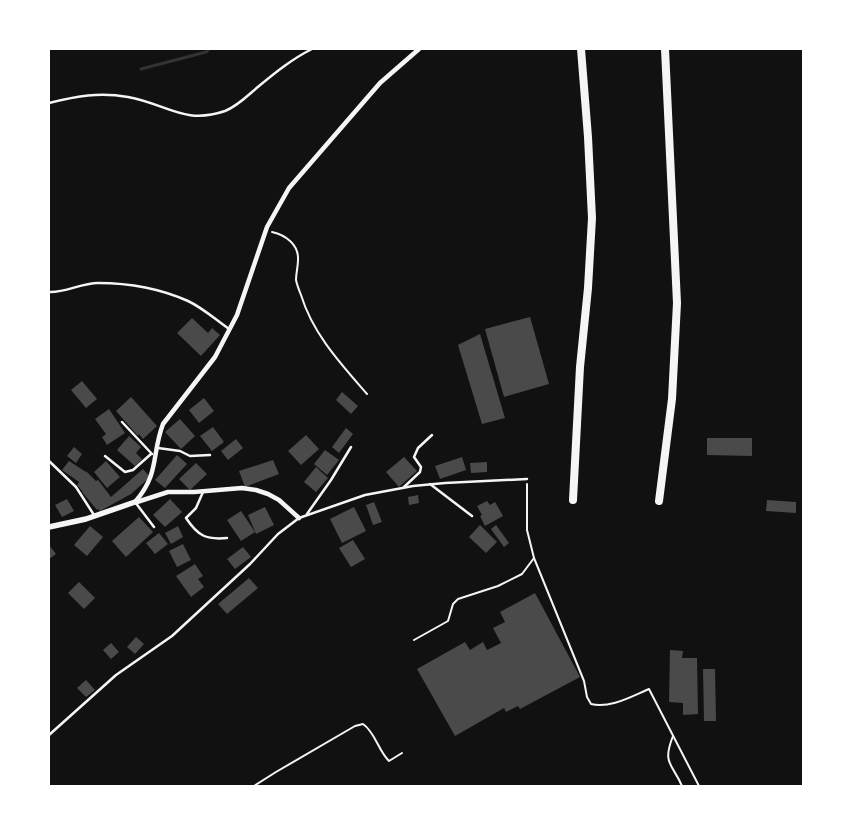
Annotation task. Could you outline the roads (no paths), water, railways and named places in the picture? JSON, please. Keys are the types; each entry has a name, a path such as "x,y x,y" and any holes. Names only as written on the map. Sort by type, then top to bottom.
{"highway":[{"path":"573,500 580,367 588,288 592,218 581,49"},
{"path":"659,501 672,400 677,303 664,49"}],"street":[{"path":"135,502 144,493 151,480 163,424 215,357 236,315 265,232 277,206 289,188 380,83 419,49"},
{"path":"49,527 95,516 168,492 242,488 256,490 279,500 298,518"}],"lane":[{"path":"49,103 81,95 98,94 131,97 188,116 213,114 237,105 284,65 312,49"},
{"path":"49,292 96,282 142,287 188,301 229,329"},
{"path":"122,422 156,459"},
{"path":"403,488 420,472 421,467 414,457 418,448 432,435"},
{"path":"306,515 331,480 351,447"},
{"path":"158,448 190,456 210,455"},
{"path":"105,456 125,472 133,470 151,454"},
{"path":"49,461 76,486 95,516"},
{"path":"49,734 116,675 172,636 250,564 278,534 298,518 365,495 403,488 430,484 527,479"},
{"path":"430,484 472,516"},
{"path":"204,491 196,508 186,518 202,536 213,539 227,538"},
{"path":"135,502 154,527"}],"waterway":[{"path":"141,69 206,52 209,49"}]}
